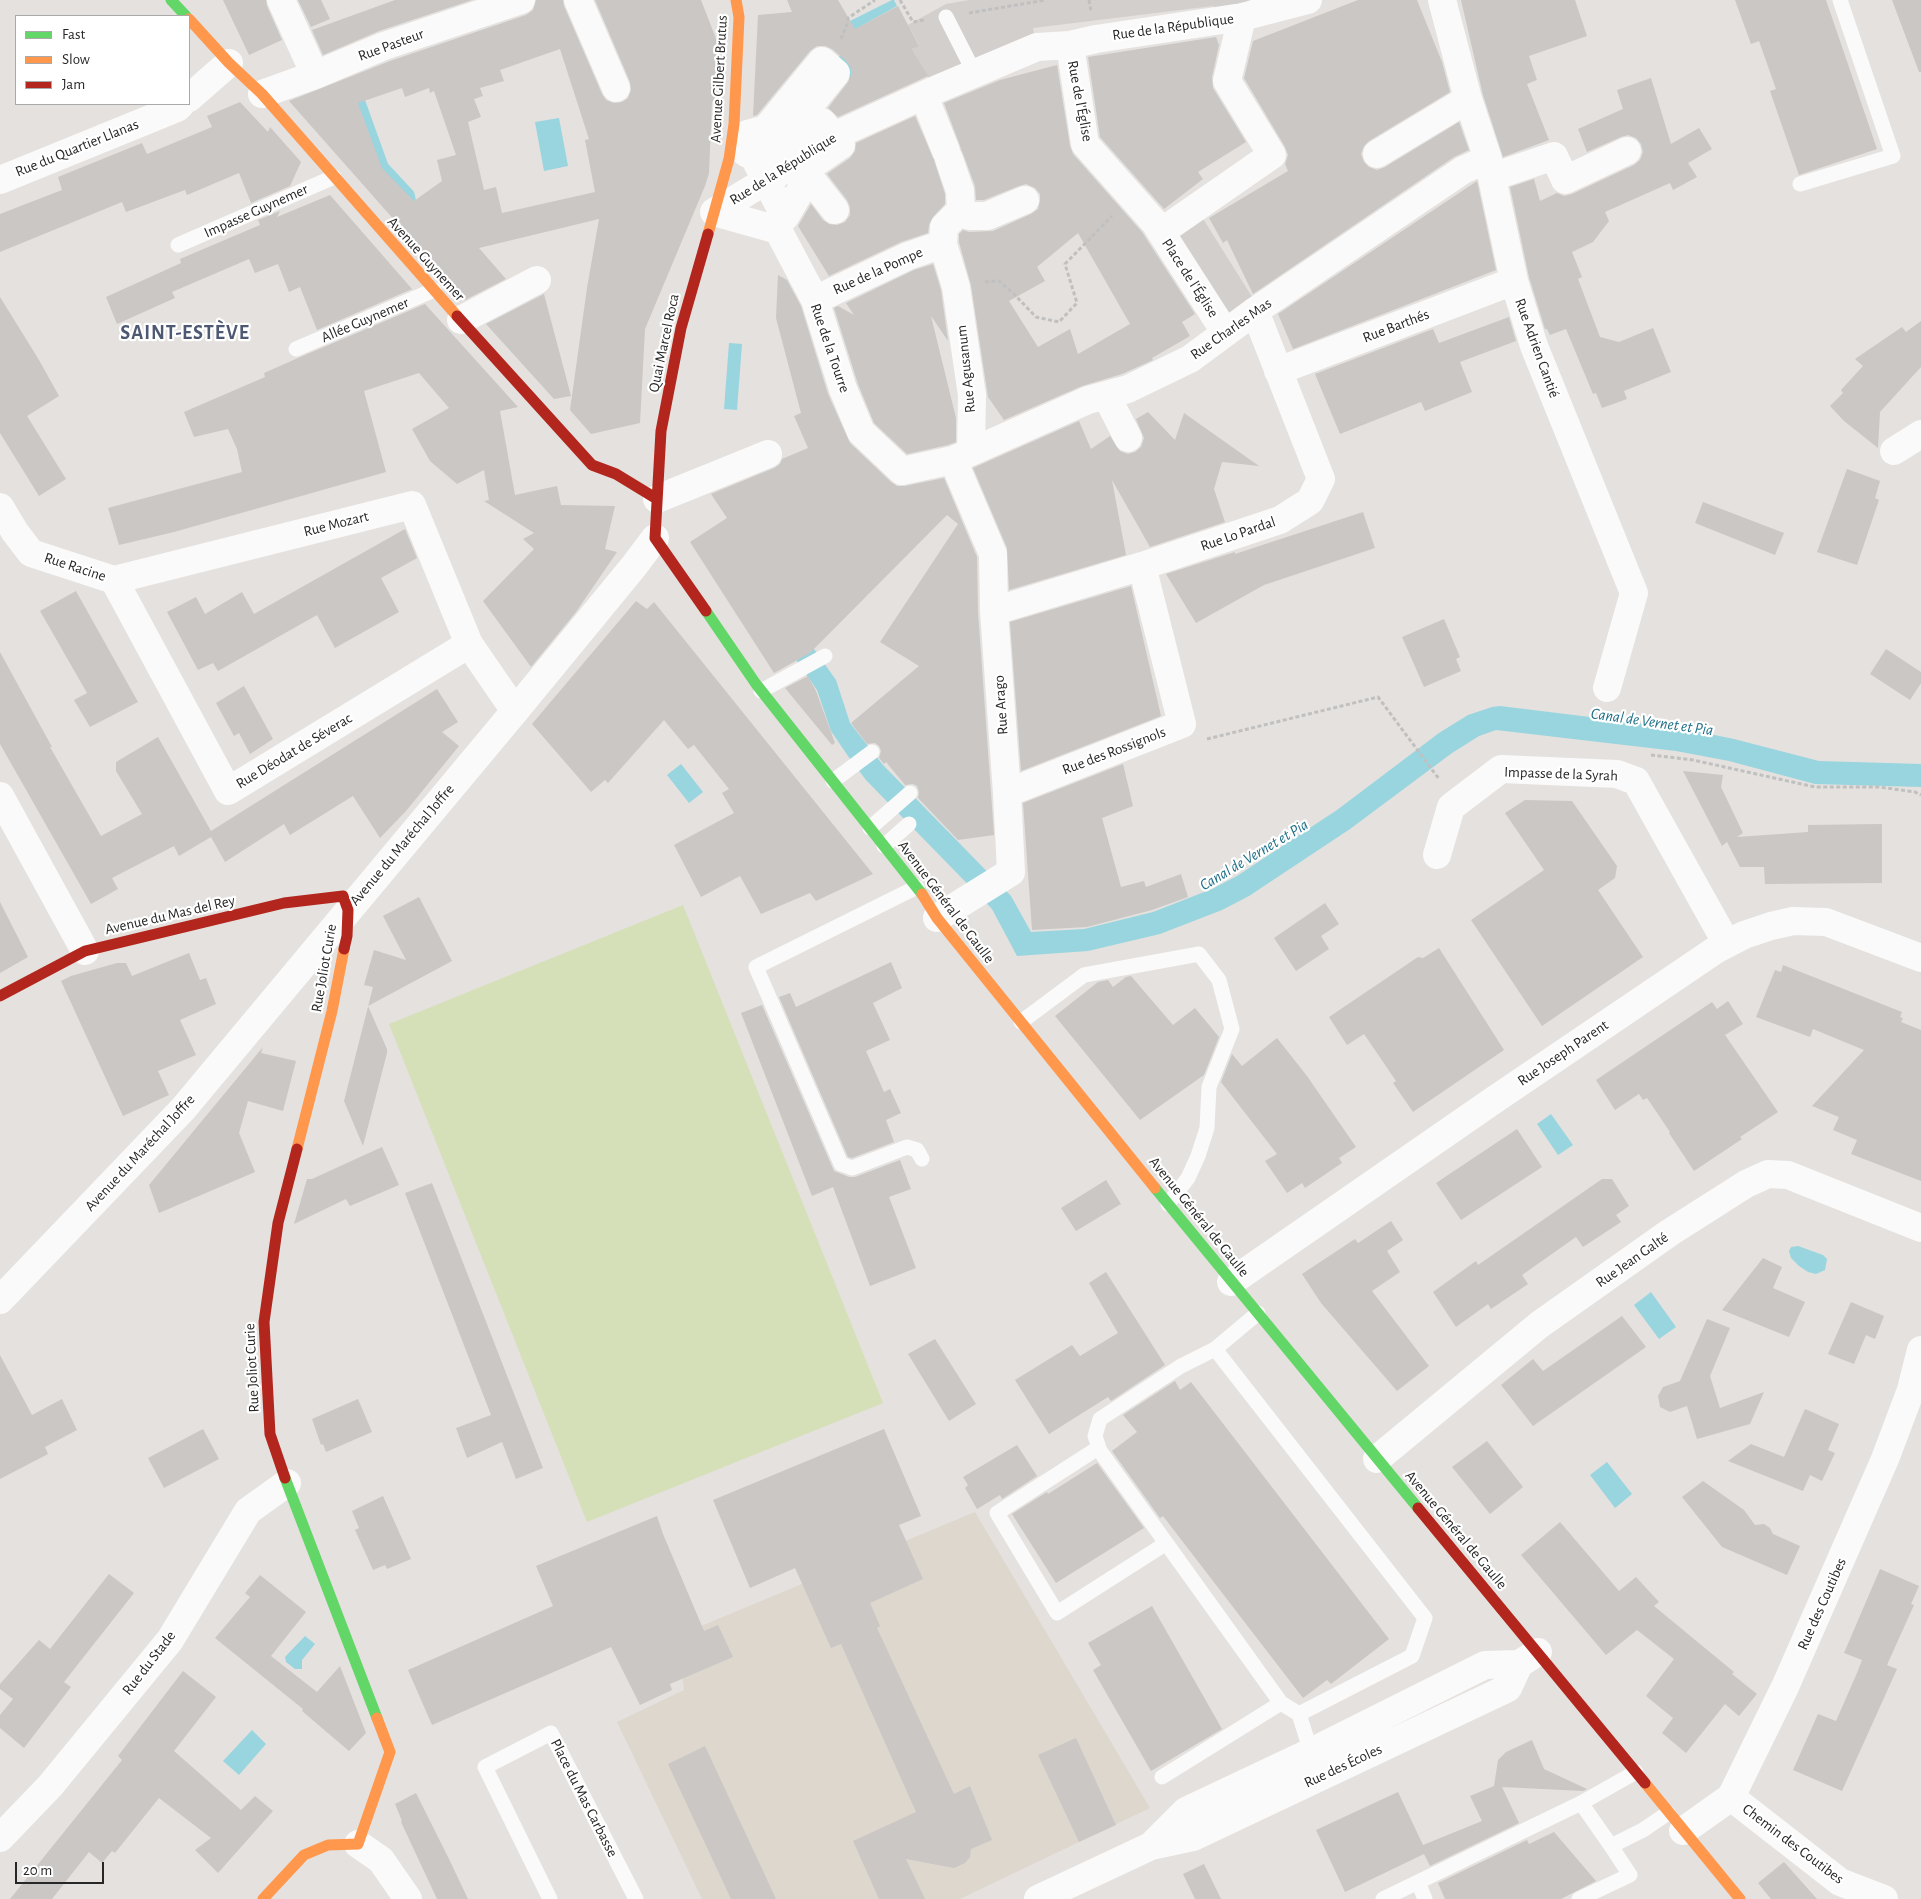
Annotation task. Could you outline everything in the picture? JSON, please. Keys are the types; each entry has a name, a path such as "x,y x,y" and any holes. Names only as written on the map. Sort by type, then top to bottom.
{"main road":[{"path":"172,0 185,15"},
{"name":"Avenue Gilbert Brutus","path":"729,159 734,124 739,17 736,0"},
{"name":"Avenue Guynemer","path":"190,20 229,63 262,94 434,290 592,465 616,474 657,499"},
{"name":"Quai Marcel Roca","path":"655,538 661,430 681,328 729,159"},
{"name":"Avenue Général de Gaulle","path":"655,538 761,691 917,887 937,918 1231,1282 1377,1459 1528,1658 1636,1772 1740,1899"},
{"name":"Avenue du Mas del Rey","path":"0,996 85,951 284,904 344,896 348,910"},
{"name":"Rue Joliot Curie","path":"348,910 347,936 332,1011 278,1223 264,1322 270,1434 390,1752 358,1844"},
{"path":"263,1899 304,1855 328,1845 358,1844"}],"street":[{"path":"281,0 315,75"},
{"name":"Rue Pasteur","path":"262,94 315,75 384,46 521,0"},
{"path":"578,0 616,88"},
{"name":"Rue de la République","path":"714,212 766,182 803,169 834,136 1037,47 1070,45 1096,38 1242,17 1308,0"},
{"name":"Rue Adrien Cantié","path":"1442,0 1468,99 1490,168 1514,281 1534,346 1634,593 1607,688"},
{"path":"1158,228 1272,155 1227,81 1242,17"},
{"name":"Rue de l'Église","path":"1070,45 1085,144 1158,228"},
{"path":"803,169 785,217 754,158 746,153 747,134 766,129 822,61 836,74 771,153 784,165 822,122 834,136"},
{"path":"190,97 229,63"},
{"path":"929,93 960,191 961,210 944,227 943,244"},
{"path":"1377,154 1468,99"},
{"name":"Rue du Quartier Llanas","path":"0,180 177,108 180,105"},
{"name":"Rue Charles Mas","path":"962,456 1088,400 1128,389 1190,359 1255,311 1463,170 1490,168 1554,156 1565,180 1627,151"},
{"path":"803,169 835,210"},
{"path":"961,210 970,216 988,216 1024,200"},
{"name":"Rue de la Tourre","path":"714,212 778,230 815,300 843,389 861,432 902,471 962,456"},
{"name":"Place de l'Église","path":"1158,228 1225,332"},
{"name":"Rue Agusanum","path":"943,244 956,287 972,395 962,456"},
{"name":"Rue de la Pompe","path":"815,300 908,256 943,244"},
{"path":"461,320 537,280"},
{"name":"Rue Barthés","path":"1278,370 1514,281"},
{"name":"Rue Lo Pardal","path":"994,611 1142,566 1280,520 1310,501 1321,479 1255,311"},
{"path":"1106,396 1128,438"},
{"path":"1894,451 1921,434"},
{"path":"657,499 768,454"},
{"name":"Rue Arago","path":"937,918 1011,872 994,611 993,554 962,456"},
{"name":"Rue Mozart","path":"114,580 412,505 469,644"},
{"name":"Rue Racine","path":"0,507 7,540 31,553 114,580"},
{"name":"Avenue du Maréchal Joffre","path":"0,1300 183,1109 515,711 655,538"},
{"name":"Rue des Rossignols","path":"1007,792 1182,724 1142,566"},
{"name":"Rue Déodat de Séverac","path":"114,580 228,791 469,644"},
{"path":"469,644 515,711"},
{"name":"Impasse de la Syrah","path":"1438,856 1451,807 1501,770 1617,774 1636,781 1727,944"},
{"path":"0,796 85,951"},
{"name":"Rue Joseph Parent","path":"1231,1282 1494,1100 1718,949 1744,935 1793,921 1826,922 1921,958"},
{"name":"Rue Jean Galté","path":"1377,1459 1539,1325 1670,1233 1746,1184 1768,1174 1788,1175 1921,1228"},
{"name":"Rue des Coutibes","path":"1676,1822 1731,1797 1785,1688 1885,1459 1911,1390 1921,1350"},
{"name":"Rue du Stade","path":"0,1838 50,1786 170,1640 248,1511 288,1484"},
{"name":"Rue des Écoles","path":"1151,1846 1186,1811 1311,1752 1486,1665 1528,1658"},
{"name":"Rue des Écoles","path":"1038,1899 1151,1846 1193,1837 1508,1688 1528,1658"},
{"name":"Chemin des Coutibes","path":"1731,1797 1840,1882 1884,1899"},
{"path":"358,1844 381,1860 408,1899"}],"lane":[{"path":"1800,184 1893,156 1840,0"},
{"path":"946,16 975,74"},
{"name":"Impasse Guynemer","path":"178,246 334,177"},
{"name":"Allée Guynemer","path":"296,349 434,290"},
{"path":"761,691 825,656"},
{"path":"833,781 872,752"},
{"path":"870,828 910,793"},
{"path":"884,846 909,824"},
{"path":"917,887 756,967 841,1164 852,1168 906,1147 917,1150 922,1159"},
{"path":"1021,1022 1084,975 1199,954 1219,980 1232,1029 1209,1087 1207,1128 1198,1156 1188,1178 1168,1204"},
{"path":"1258,1313 1215,1349 1181,1366 1100,1419 1095,1436 1098,1448 1165,1544 1281,1703 1299,1714 1311,1752"},
{"path":"1215,1349 1425,1618 1412,1656 1299,1714"},
{"path":"1098,1448 997,1513 1057,1613 1165,1544"},
{"path":"1162,1777 1281,1703"},
{"name":"Place du Mas Carbasse","path":"550,1899 485,1767 551,1733 636,1899"},
{"path":"1383,1899 1581,1804 1636,1772"},
{"path":"1578,1899 1630,1875 1581,1804"},
{"path":"1610,1846 1643,1830 1676,1822"},
{"path":"1418,1882 1426,1899"}],"path":[{"path":"848,18 875,0"},
{"path":"956,287 999,281 1036,317 1059,322 1077,303 1065,264 1131,195"},
{"path":"1182,724 1191,743 1378,697 1443,784"},
{"path":"1648,755 1693,760 1814,787 1879,787 1915,792 1921,795"}],"shaded area":[{"path":"969,0 1249,0 1240,12 1220,16 1213,6 1033,28 1035,38 932,84 912,49 919,45 908,25 946,4"},
{"path":"1190,198 1259,308 1225,332 1155,223"},
{"path":"975,1512 1150,1808 960,1899 702,1899 617,1722 684,1690 677,1636"}],"green space":[{"path":"683,905 883,1403 587,1522 389,1024"}],"water":[{"path":"894,0 897,6 861,26 853,82 833,64 842,53 850,21"},
{"path":"559,118 568,166 544,171 535,122"},
{"path":"729,343 742,344 737,410 724,409"},
{"name":"Canal de Vernet et Pia","path":"759,572 836,680 850,723 883,765 1011,896 1031,932 1084,929 1153,912 1212,889 1237,876 1337,810 1439,733 1468,715 1492,707 1500,706 1680,728 1734,739 1819,761 1921,764 1921,787 1815,784 1729,761 1676,751 1496,730 1479,736 1452,753 1350,829 1249,896 1222,910 1160,934 1088,951 1017,956 992,909 866,780 831,731 817,690 744,584"},
{"path":"681,764 703,792 689,803 667,775"},
{"path":"1551,1114 1573,1145 1558,1155 1537,1124"},
{"path":"1798,1246 1823,1255 1827,1259 1825,1270 1816,1274 1808,1272 1799,1266 1791,1258 1789,1251 1791,1247"},
{"path":"1651,1292 1676,1327 1659,1339 1634,1305"},
{"path":"1607,1462 1632,1494 1615,1508 1590,1475"},
{"path":"305,1636 315,1644 302,1660 302,1669 295,1669 286,1662 285,1657"},
{"path":"252,1730 266,1744 239,1775 223,1761"}],"building":[{"path":"223,0 266,0 282,40 249,55"},
{"path":"298,0 321,0 330,19 311,27"},
{"path":"395,0 472,0 379,31 323,55 312,30"},
{"path":"536,0 563,0 602,94 606,100 614,103 622,102 628,98 631,90 630,82 595,0 701,0 722,54 719,106 712,101 709,173 645,329 640,423 591,434 570,410 587,288 599,219 479,248 506,279 465,300 289,101 390,61 526,15 533,10","holes":["560,49 589,139 585,140 595,192 502,213 496,187 484,190 468,122 481,117 474,99 483,96 480,88 504,81 500,70","402,88 405,97 429,88 430,93 434,91 456,155 437,160 442,181 414,201 382,168 358,103"]},
{"path":"787,0 838,0 855,29 898,6 919,46 912,49 928,76 838,117 828,108 848,82 851,68 832,49 825,46 817,46 810,51 757,115 753,116 758,15 792,12"},
{"path":"1358,0 1417,0 1442,62 1450,92 1369,141 1364,146 1361,154 1364,162 1369,167 1377,170 1385,167 1459,122 1469,150 1454,157 1253,294 1227,240 1223,243 1209,218 1288,171 1285,164 1288,155 1285,147 1244,78 1253,41"},
{"path":"1461,0 1575,0 1587,36 1529,56 1537,80 1527,84 1549,140 1503,157 1483,95"},
{"path":"1735,0 1826,0 1877,149 1799,175 1770,91 1776,89 1759,41 1751,44"},
{"path":"1892,0 1921,0 1921,72 1919,72"},
{"path":"1216,37 1219,45 1212,77 1213,88 1246,142 1198,172 1203,179 1164,209 1100,137 1088,57"},
{"path":"1057,65 1070,146 1073,154 1142,232 1195,314 1182,322 1190,336 1152,358 1153,360 1122,374 1082,386 1004,420 988,397 971,285 959,242 959,234 963,230 969,232 993,231 1031,214 1038,209 1040,194 1035,188 1026,184 984,200 976,200 975,186 944,103 1000,80","holes":["1078,233 1130,324 1078,354 1070,329 1038,347 1009,301 1045,281 1037,267"]},
{"path":"1651,78 1671,144 1699,128 1712,149 1688,163 1697,177 1673,190 1670,183 1605,212 1609,221 1593,242 1572,252 1582,277 1578,279 1600,337 1619,342 1653,328 1671,372 1624,391 1627,399 1602,408 1596,393 1593,394 1566,329 1550,335 1547,329 1545,329 1529,277 1510,187 1534,179 1540,201 1557,193 1564,196 1572,194 1634,165 1640,160 1643,152 1641,144 1636,138 1628,135 1621,137 1587,152 1578,129 1623,109 1617,90"},
{"path":"240,102 268,132 270,127 301,162 290,186 251,203 239,173 187,195 185,190 126,212 122,202 0,252 0,214 62,190 58,177 142,143 147,154 212,127 207,116"},
{"path":"915,116 934,160 945,194 945,204 933,217 928,233 901,242 829,276 798,226 811,204 823,220 829,224 837,225 845,222 850,215 850,207 847,200 827,174 850,158 855,151 856,143"},
{"path":"1477,181 1496,270 1293,349 1278,314"},
{"path":"330,195 412,289 317,330 300,287 289,292 278,264 255,273 249,259 172,292 175,298 117,324 106,297 181,263 180,259 260,225 258,220 280,211 277,217"},
{"path":"933,264 941,290 948,341 931,316 956,418 956,442 907,454 874,423 858,384 834,308 838,306 854,315 846,303 914,270"},
{"path":"778,275 787,280 801,306 828,394 850,443 897,486 944,478 977,557 978,612 994,835 958,840 918,798 917,786 913,784 905,785 886,762 884,764 879,758 881,751 879,746 875,743 867,744 851,723 919,666 880,642 958,524 947,515 810,653 774,673 690,542 727,518 711,494 774,468 780,464 782,459 808,448 794,416 801,413 776,318"},
{"path":"544,294 571,396 554,399 486,324"},
{"path":"0,297 59,396 27,416 66,479 39,496 0,433"},
{"path":"425,304 518,407 500,411 515,495 557,486 561,505 615,506 605,549 617,552 576,612 531,667 483,601 534,549 523,539 534,533 484,501 489,500 484,470 457,484 430,461 412,429 449,408 419,373 364,391 386,472 174,532 119,545 108,508 242,472 237,449 228,429 194,437 184,412 265,377 264,373"},
{"path":"1509,317 1516,341 1460,362 1472,392 1425,411 1421,402 1340,434 1315,374 1433,329 1439,343"},
{"path":"1921,321 1921,367 1880,412 1878,448 1844,421 1830,406 1843,393 1841,390 1863,366 1855,359 1902,327 1906,332"},
{"path":"1148,412 1175,440 1184,413 1259,466 1222,462 1214,489 1225,522 1150,547 1112,480 1126,555 1009,590 1007,548 973,468 1079,421 1091,449 1110,436 1120,451 1128,454 1135,452 1141,447 1144,438 1136,419"},
{"path":"1847,469 1880,481 1875,498 1879,500 1857,565 1817,552"},
{"path":"1703,502 1784,533 1775,555 1695,523"},
{"path":"1363,512 1375,548 1264,585 1196,623 1166,574 1235,552 1235,554"},
{"path":"405,529 417,558 381,578 399,612 335,648 317,615 218,671 213,663 198,670 167,612 196,597 205,614 242,592 254,614"},
{"path":"1131,586 1161,716 1021,771 1010,622"},
{"path":"76,591 138,702 90,727 74,700 87,693 40,611"},
{"path":"636,601 647,609 654,602 873,874 816,901 810,893 761,914 740,876 701,897 674,845 734,813 722,793 729,789 694,745 688,749 664,720 608,783 605,780 591,792 532,724"},
{"path":"1444,619 1460,657 1456,659 1461,671 1424,687 1402,637"},
{"path":"1886,649 1921,672 1921,683 1910,700 1870,674"},
{"path":"0,652 52,747 50,747 101,836 142,814 116,771 116,762 158,737 211,831 437,689 458,722 442,732 459,746 406,811 380,838 353,796 290,835 284,824 225,862 211,837 179,856 174,846 112,878 118,889 91,904 0,744"},
{"path":"808,676 816,691 835,743 832,745 785,688"},
{"path":"244,686 273,739 250,754 239,733 234,736 216,703"},
{"path":"1123,764 1133,806 1102,818 1121,887 1144,881 1146,887 1181,874 1188,897 1152,910 1087,927 1032,930 1023,803"},
{"path":"1683,771 1723,775 1721,787 1743,833 1737,837 1808,832 1808,825 1882,824 1882,883 1765,884 1764,867 1740,867 1727,842 1722,846"},
{"path":"1525,800 1572,801 1617,866 1615,878 1598,890 1643,957 1542,1026 1471,920 1544,870 1505,813"},
{"path":"419,897 452,961 368,1006 373,987 364,985 374,950 406,960 383,916"},
{"path":"0,902 28,957 0,973"},
{"path":"1325,903 1339,924 1321,936 1329,949 1296,971 1274,938"},
{"path":"1439,948 1504,1050 1413,1112 1393,1083 1396,1081 1364,1034 1347,1045 1329,1017 1418,957 1423,958"},
{"path":"189,953 200,980 206,978 216,1004 180,1020 196,1055 158,1071 169,1095 123,1116 61,981 71,976 117,963 126,963 132,976"},
{"path":"891,962 902,988 873,1003 890,1040 866,1051 884,1092 890,1089 901,1113 886,1120 894,1142 852,1158 848,1157 779,997 790,993 796,1007"},
{"path":"1783,965 1902,1012 1900,1017 1903,1018 1901,1022 1921,1030 1921,1181 1851,1154 1857,1140 1833,1130 1839,1117 1812,1106 1864,1050 1813,1029 1810,1037 1756,1017 1775,970 1781,972"},
{"path":"1131,976 1173,1025 1195,1008 1219,1037 1204,1075 1140,1120 1055,1016 1098,982 1108,980 1113,987 1126,977"},
{"path":"1728,1001 1743,1024 1725,1035 1778,1112 1694,1171 1647,1098 1643,1100 1639,1094 1615,1110 1596,1080 1712,1002 1717,1009"},
{"path":"762,1005 834,1171 849,1177 855,1177 900,1160 911,1189 889,1197 916,1268 870,1286 833,1187 812,1196 741,1013"},
{"path":"368,1006 387,1053 363,1146 344,1101"},
{"path":"1277,1038 1307,1076 1356,1147 1339,1158 1342,1163 1305,1188 1302,1183 1287,1193 1265,1161 1277,1154 1221,1082 1232,1054 1242,1066"},
{"path":"263,1047 261,1053 296,1061 283,1111 248,1101 239,1133 255,1172 159,1213 149,1185"},
{"path":"1517,1129 1542,1167 1461,1220 1436,1183"},
{"path":"382,1147 399,1185 350,1206 346,1199 294,1224 307,1179 312,1179"},
{"path":"1602,1179 1612,1179 1629,1206 1616,1215 1621,1222 1583,1247 1576,1237 1522,1275 1528,1284 1491,1309 1488,1304 1456,1327 1433,1292 1476,1261 1478,1265"},
{"path":"1106,1180 1121,1204 1076,1231 1061,1208"},
{"path":"432,1183 543,1468 516,1479 502,1442 467,1458 456,1428 491,1415 405,1193"},
{"path":"1391,1221 1403,1240 1387,1251 1400,1272 1372,1291 1429,1366 1397,1391 1321,1303 1302,1274 1355,1239 1358,1243"},
{"path":"1763,1258 1782,1267 1773,1288 1805,1302 1789,1337 1722,1310"},
{"path":"1106,1272 1165,1365 1111,1401 1108,1397 1049,1434 1015,1380 1072,1345 1080,1356 1118,1333 1089,1283"},
{"path":"1851,1302 1884,1316 1875,1339 1866,1335 1854,1364 1828,1354"},
{"path":"1622,1316 1646,1347 1533,1426 1501,1385 1533,1359 1543,1371"},
{"path":"1707,1319 1730,1328 1710,1376 1720,1408 1764,1392 1750,1424 1697,1439 1687,1406 1670,1412 1660,1407 1658,1396 1663,1387 1680,1381"},
{"path":"935,1339 976,1404 949,1421 908,1354"},
{"path":"0,1355 32,1415 62,1399 77,1430 45,1447 48,1454 0,1479"},
{"path":"1175,1381 1180,1390 1191,1382 1389,1639 1331,1684 1327,1680 1303,1698 1163,1516 1160,1518 1112,1451 1137,1432 1123,1415"},
{"path":"358,1399 372,1432 326,1452 323,1444 321,1445 312,1419"},
{"path":"1805,1409 1839,1424 1828,1450 1835,1453 1822,1481 1810,1475 1803,1491 1728,1461 1751,1444 1784,1457"},
{"path":"203,1429 219,1459 164,1488 148,1458"},
{"path":"884,1429 921,1516 899,1525 923,1579 870,1603 880,1626 877,1628 954,1794 970,1786 992,1840 971,1849 970,1857 965,1863 954,1868 906,1859 925,1899 879,1899 853,1841 916,1812 841,1644 831,1648 795,1568 750,1588 713,1500"},
{"path":"1487,1441 1523,1487 1490,1514 1452,1467"},
{"path":"1017,1445 1037,1476 1002,1499 1000,1495 977,1509 965,1488 968,1485 963,1477"},
{"path":"1097,1463 1144,1528 1056,1583 1012,1514"},
{"path":"1703,1481 1744,1510 1755,1525 1764,1524 1770,1528 1773,1534 1800,1546 1787,1575 1722,1547 1682,1497"},
{"path":"383,1496 411,1559 387,1569 385,1565 373,1570 355,1530 359,1528 352,1511"},
{"path":"657,1516 704,1631 718,1625 733,1657 670,1684 672,1690 640,1705 611,1647 432,1725 408,1670 553,1606 536,1566"},
{"path":"1560,1522 1619,1591 1636,1577 1659,1602 1654,1606 1734,1672 1732,1674 1757,1694 1739,1716 1725,1704 1686,1753 1662,1733 1673,1718 1646,1696 1674,1659 1637,1630 1606,1655 1521,1555"},
{"path":"1880,1569 1919,1586 1911,1604 1914,1605 1887,1665 1897,1669 1842,1791 1793,1770 1818,1714 1836,1721 1857,1673 1862,1660 1844,1653"},
{"path":"109,1574 134,1593 64,1682 71,1687 24,1748 0,1728 0,1715 13,1699 0,1689 0,1684 39,1640 50,1649"},
{"path":"260,1575 306,1612 271,1656 317,1692 340,1666 366,1733 349,1751 302,1711 303,1709 215,1638 250,1597 245,1593"},
{"path":"1152,1606 1222,1729 1151,1771 1093,1670 1101,1665 1088,1643"},
{"path":"183,1671 216,1697 174,1751 241,1810 255,1796 273,1811 218,1873 195,1850 211,1838 159,1798 115,1853 112,1851 102,1863 89,1852 52,1899 10,1899 122,1760 118,1756"},
{"path":"1076,1738 1116,1825 1079,1842 1038,1755"},
{"path":"1532,1740 1544,1769 1587,1789 1583,1791 1502,1787 1519,1823 1430,1866 1424,1854 1345,1892 1316,1830 1398,1792 1423,1845 1482,1821 1470,1796 1494,1786 1498,1760 1506,1752"},
{"path":"705,1746 776,1899 731,1899 668,1764"},
{"path":"416,1793 468,1899 437,1899 401,1822 395,1804"},
{"path":"1554,1832 1596,1881 1561,1899 1445,1899 1438,1883 1527,1840 1529,1844"},
{"path":"1784,1862 1817,1899 1771,1899 1758,1883"},
{"path":"1204,1864 1221,1899 1195,1899 1183,1874"}],"waterway":[{"path":"357,91 384,166 410,194 413,208"}],"traffic: fast":[{"path":"171,0 185,15"},
{"path":"706,611 756,684 922,894"},
{"path":"1155,1188 1418,1508"},
{"path":"285,1478 377,1718"}],"traffic: slow":[{"path":"708,234 729,159 734,124 739,17 736,0"},
{"path":"190,20 229,63 262,94 457,316"},
{"path":"922,894 937,918 1155,1188"},
{"path":"297,1149 332,1011 344,949"},
{"path":"263,1899 304,1855 328,1845 358,1844 390,1752 377,1718"},
{"path":"1645,1783 1740,1899"}],"traffic: jam":[{"path":"706,611 655,538 661,431 681,328 708,234"},
{"path":"457,316 592,465 616,474 657,499"},
{"path":"0,996 85,951 284,903 343,896 348,910 347,936 344,949"},
{"path":"285,1478 270,1434 264,1322 278,1223 297,1149"},
{"path":"1418,1508 1645,1783"}],"district":[{"name":"SAINT-ESTÈVE","path":"185,333"}]}
